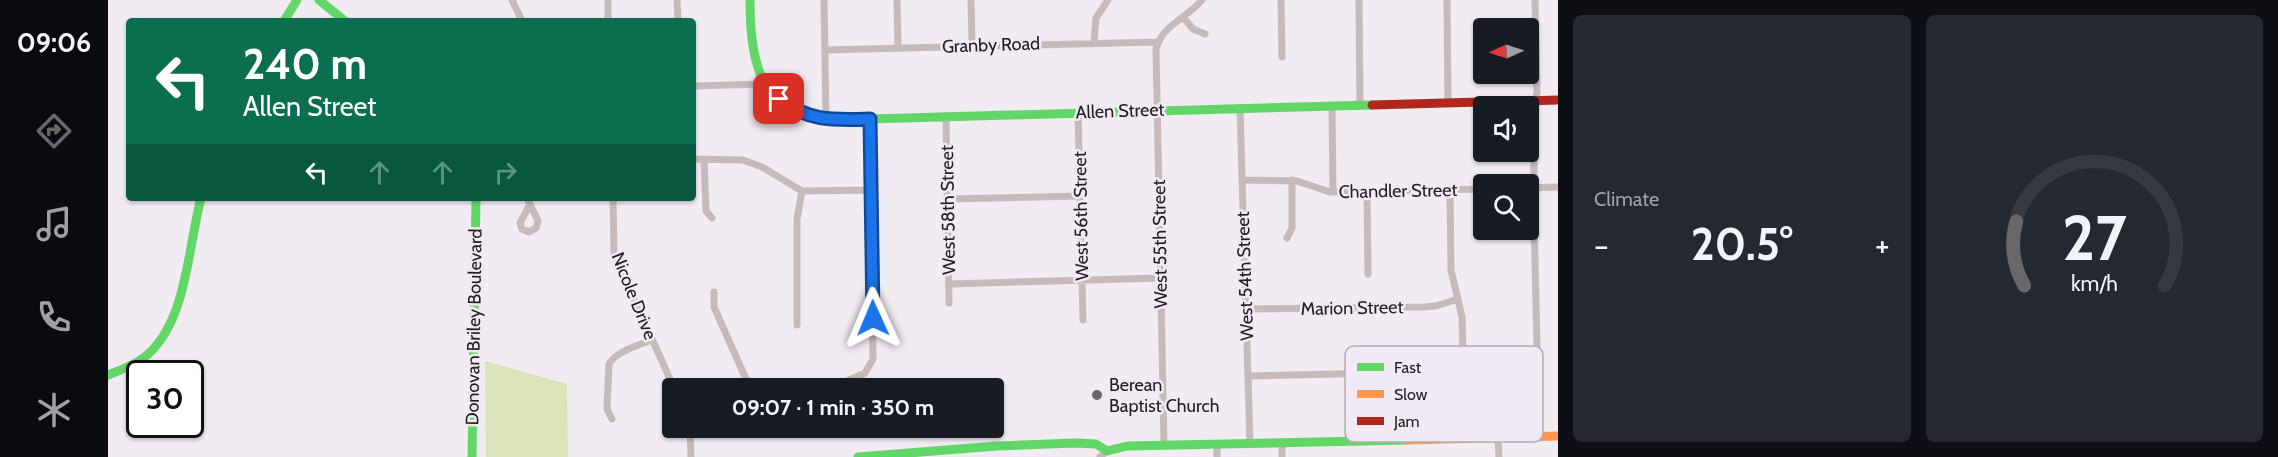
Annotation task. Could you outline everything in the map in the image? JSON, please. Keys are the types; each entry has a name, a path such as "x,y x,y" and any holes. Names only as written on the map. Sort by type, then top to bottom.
{"street":[{"path":"286,18 297,0"},
{"path":"319,0 341,18"},
{"path":"608,0 608,18"},
{"path":"677,0 678,18"},
{"path":"696,86 765,84 752,54 750,0"},
{"path":"824,0 826,119"},
{"path":"897,0 898,48"},
{"path":"971,0 972,45"},
{"path":"1094,42 1096,18 1108,0"},
{"path":"1157,42 1167,29 1202,0"},
{"path":"1281,0 1282,57"},
{"path":"1359,0 1360,106"},
{"path":"1447,0 1449,104"},
{"path":"1535,0 1536,96"},
{"path":"515,1 521,18"},
{"path":"1183,17 1194,29 1205,34"},
{"name":"Granby Road","path":"825,50 1157,42"},
{"name":"West 55th Street","path":"1157,42 1155,49 1156,110 1164,445"},
{"name":"Allen Street","path":"765,84 795,111 811,117 826,119 1473,103"},
{"name":"Allen Street","path":"1539,101 1558,100"},
{"path":"1332,106 1333,192"},
{"name":"West 54th Street","path":"1240,108 1250,444"},
{"name":"West 56th Street","path":"1078,112 1083,320"},
{"name":"West 58th Street","path":"946,116 949,303"},
{"path":"855,378 868,371 872,362 870,119"},
{"path":"696,159 735,159 753,163 802,191 871,190"},
{"path":"704,159 706,211 712,218"},
{"name":"Chandler Street","path":"1242,180 1292,180 1333,192 1473,189"},
{"path":"1287,238 1292,228 1292,180"},
{"path":"1539,187 1558,187"},
{"path":"1450,189 1451,270 1462,317 1463,346"},
{"path":"797,325 797,219 802,191"},
{"path":"1367,191 1368,274"},
{"path":"948,199 1080,196"},
{"path":"108,375 124,370 147,357 168,331 177,311 200,201"},
{"name":"Donovan Briley Boulevard","path":"472,457 476,201"},
{"name":"Nicole Drive","path":"613,201 614,254 669,378"},
{"path":"1533,240 1536,346"},
{"path":"949,284 1161,278"},
{"path":"714,292 714,307 746,378"},
{"name":"Marion Street","path":"1246,309 1425,307 1458,299"},
{"path":"612,419 607,409 609,364 613,358 651,340"},
{"path":"1248,376 1345,374"},
{"path":"1543,437 1558,436"},
{"path":"690,438 691,457"},
{"path":"858,457 997,446 1075,443 1096,444 1103,454 1127,446 1345,442"},
{"path":"1498,442 1499,457"},
{"path":"1282,443 1282,457"},
{"path":"1217,445 1217,457"}],"green space":[{"path":"485,361 567,384 568,457 486,457"}],"traffic: fast":[{"path":"286,18 297,0"},
{"path":"319,0 341,18"},
{"path":"750,0 755,56 768,88 779,101 794,111 814,118 842,120 1372,105"},
{"path":"108,375 145,357 166,332 174,315 186,276 200,201"},
{"path":"472,457 476,201"},
{"path":"858,457 997,446 1075,443 1096,444 1107,451 1127,446 1345,441"}],"traffic: slow":[{"path":"1543,436 1558,436"}],"traffic: jam":[{"path":"1372,105 1558,100"}],"place":[{"name":"Berean Baptist Church","path":"1097,395"}],"route":[{"path":"779,99 800,113 816,118 870,119 873,318"}]}
